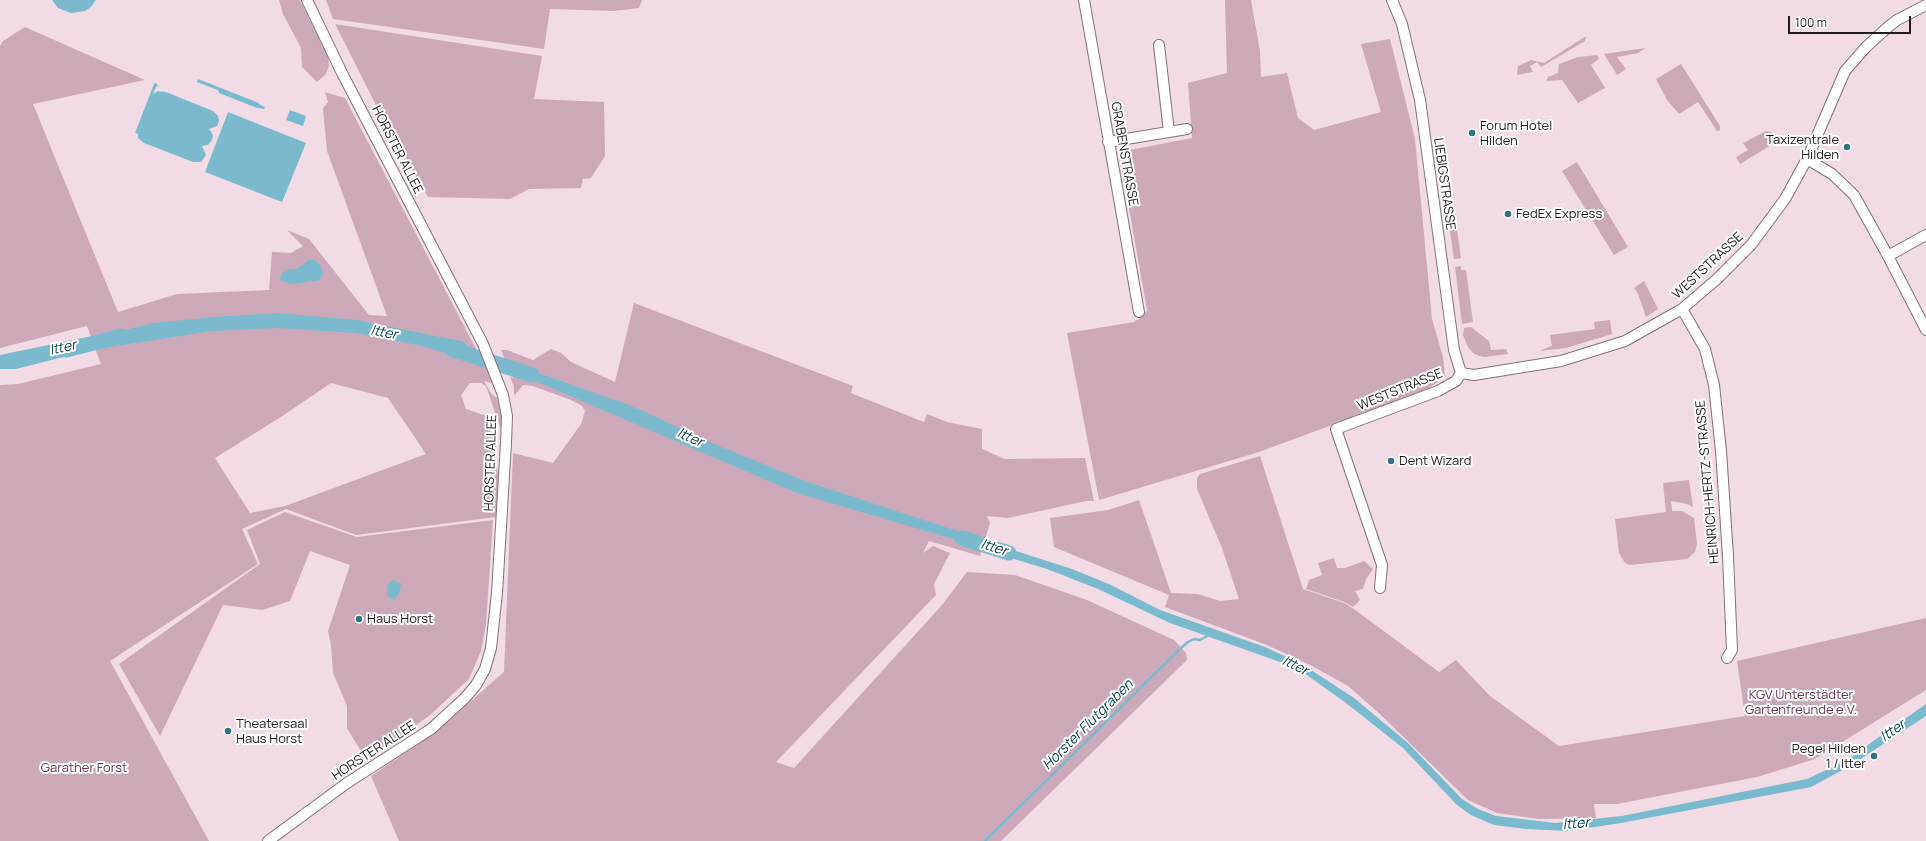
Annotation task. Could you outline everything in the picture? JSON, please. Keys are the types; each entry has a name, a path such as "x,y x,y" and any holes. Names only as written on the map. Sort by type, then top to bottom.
{"street":[{"name":"HORSTER ALLEE","path":"268,841 347,783 431,729 465,698 476,685 485,669 491,648 497,593 506,443 507,416 503,395 483,344 346,79 307,0"},
{"name":"GRABENSTRASSE","path":"1084,0 1139,312"},
{"name":"LIEBIGSTRASSE","path":"1392,0 1402,24 1420,100 1454,350 1461,373"},
{"name":"WESTSTRASSE","path":"1380,588 1382,564 1336,428 1438,391 1456,381 1461,373 1474,375 1561,361 1625,341 1682,309 1717,279 1751,245 1785,199 1807,159 1845,71 1866,47 1888,27 1897,20 1926,5"},
{"path":"1159,45 1170,132"},
{"path":"1108,142 1187,130"},
{"path":"1807,159 1832,174 1854,195 1888,256 1926,330"},
{"path":"1888,256 1926,235"},
{"name":"HEINRICH-HERTZ-STRASSE","path":"1682,309 1705,349 1714,385 1721,451 1728,563 1732,650 1727,658"}],"green space":[{"path":"279,0 300,0 328,56 329,66 326,74 317,82 302,67 301,48 283,14"},
{"path":"326,0 642,0 639,8 614,11 550,9 544,49 333,19"},
{"path":"1225,0 1251,0 1260,51 1261,77 1287,73 1298,118 1314,130 1381,112 1361,44 1390,39 1415,139 1432,319 1443,357 1445,376 1427,390 1259,452 1099,500 1067,333 1134,322 1143,316 1147,310 1119,152 1192,138 1188,83 1227,73"},
{"path":"335,24 542,56 534,99 604,102 605,156 591,178 583,179 581,188 529,189 510,199 428,197 378,109"},
{"name":"Garather Forst","path":"25,27 145,80 33,104 118,312 177,294 269,290 272,252 291,253 303,246 287,230 309,239 369,315 387,316 327,151 323,108 328,102 325,92 345,98 485,366 493,378 492,383 484,381 491,393 495,397 500,398 504,413 502,433 486,386 481,383 470,383 461,395 466,409 487,416 499,478 496,517 356,535 286,509 242,529 258,564 110,661 209,841 0,841 0,385 18,384 101,364 87,326 0,348 0,46 3,41","holes":["331,383 388,398 426,454 285,506 250,513 215,458 284,415"]},
{"path":"1586,36 1585,41 1541,67 1537,62 1530,66 1533,72 1517,75 1518,66 1531,60 1544,63"},
{"path":"1646,48 1638,53 1617,57 1626,69 1617,75 1604,54"},
{"path":"1597,55 1599,59 1591,65 1605,88 1578,103 1562,80 1546,81 1548,77 1558,73 1559,64 1578,57"},
{"path":"1681,64 1720,126 1720,130 1717,131 1698,102 1679,114 1667,100 1656,79"},
{"path":"1766,131 1771,132 1773,135 1775,139 1773,144 1740,164 1736,157 1748,150 1743,143"},
{"path":"1577,162 1628,247 1614,255 1562,171"},
{"path":"1454,209 1461,258 1454,259 1447,210"},
{"path":"1461,266 1461,270 1466,270 1473,322 1462,324 1455,267"},
{"path":"1644,281 1658,309 1646,317 1638,294 1634,288"},
{"path":"634,303 853,386 851,393 924,422 927,414 947,422 982,429 982,449 1005,459 1085,458 1094,501 1086,501 1008,518 987,516 990,523 980,556 929,541 923,553 933,546 950,553 934,584 936,595 776,762 794,768 942,605 967,572 1015,575 1087,600 1174,640 1186,653 1187,660 1001,841 399,841 371,776 433,734 504,672 513,453 553,463 581,424 585,411 582,406 571,400 533,386 523,385 514,396 514,387 510,377 513,378 501,350 507,350 533,360 551,349 561,353 571,362 615,382"},
{"path":"1610,320 1612,334 1566,348 1539,351 1552,346 1550,335 1595,329 1594,322"},
{"path":"1471,327 1489,341 1491,350 1506,349 1508,354 1485,357 1473,353 1468,347 1463,335 1464,328"},
{"name":"KGV Unterstädter Gartenfreunde e.V.","path":"1260,456 1303,589 1344,603 1354,609 1439,672 1456,660 1490,696 1559,746 1745,716 1737,661 1926,618 1926,690 1815,759 1757,777 1617,804 1594,804 1596,818 1539,819 1497,813 1468,800 1380,714 1348,686 1312,666 1267,645 1165,607 1169,595 1054,547 1050,518 1108,510 1139,500 1171,593 1198,594 1220,601 1239,599 1222,548 1197,489 1197,478 1200,474"},
{"path":"1689,480 1693,507 1687,504 1671,501 1672,511 1682,511 1694,518 1697,544 1695,552 1687,559 1630,565 1625,563 1619,553 1615,519 1666,512 1663,483"},
{"path":"285,512 357,537 493,520 486,625 481,651 469,679 430,715 389,745 364,756 347,728 347,706 333,673 331,645 328,631 350,565 310,551 290,601 262,610 223,605 160,736 119,664 260,564 247,530"},
{"path":"1334,558 1337,568 1345,568 1364,561 1373,569 1366,579 1363,589 1355,591 1360,600 1353,607 1344,602 1306,589 1309,580 1322,575 1318,563"}],"water":[{"path":"52,0 96,0 91,7 85,11 71,13 58,8"},
{"path":"198,79 259,103 265,107 264,109 257,108 219,93 218,90 197,82"},
{"path":"156,83 158,86 153,94 158,91 166,92 213,111 218,116 219,121 217,126 209,129 213,135 212,140 208,145 202,146 206,155 201,162 193,162 144,143 138,138 138,134 135,133 154,84"},
{"path":"290,110 306,116 303,126 286,120"},
{"path":"228,112 306,143 282,202 205,172"},
{"path":"308,260 315,260 321,267 323,274 320,280 293,284 281,281 280,278 283,272 289,269 297,269"},
{"path":"277,313 357,320 465,342 473,361 418,345 356,333 278,328 212,331 103,348 102,336 154,323"},
{"path":"82,338 87,351 16,369 0,369 0,355"},
{"path":"510,363 632,406 712,443 802,480 982,539 980,547 797,493 514,372"},
{"path":"991,543 1072,569 1109,584 1160,610 1265,647 1302,664 1354,698 1408,743 1462,799 1478,809 1496,816 1555,823 1622,816 1807,779 1845,761 1926,704 1926,716 1850,766 1811,787 1621,823 1568,831 1526,829 1494,825 1471,815 1457,805 1403,748 1346,703 1297,668 1170,623 1098,589 1047,569 988,551"},
{"path":"392,580 400,583 401,586 397,598 394,599 387,595 388,584"}],"waterway":[{"name":"Itter","path":"66,350 122,336"},
{"name":"Itter","path":"451,349 532,375"},
{"name":"Itter","path":"962,538 1009,553"},
{"name":"Horster Flutgraben","path":"985,841 1180,649 1194,639 1200,640 1209,635"}],"place":[{"name":"Forum Hotel Hilden","path":"1472,133"},
{"name":"Taxizentrale Hilden","path":"1847,147"},
{"name":"FedEx Express","path":"1508,214"},
{"name":"Dent Wizard","path":"1391,461"},
{"name":"Haus Horst","path":"359,619"},
{"name":"Theatersaal Haus Horst","path":"228,731"},
{"name":"Pegel Hilden 1 / Itter","path":"1874,756"}]}
